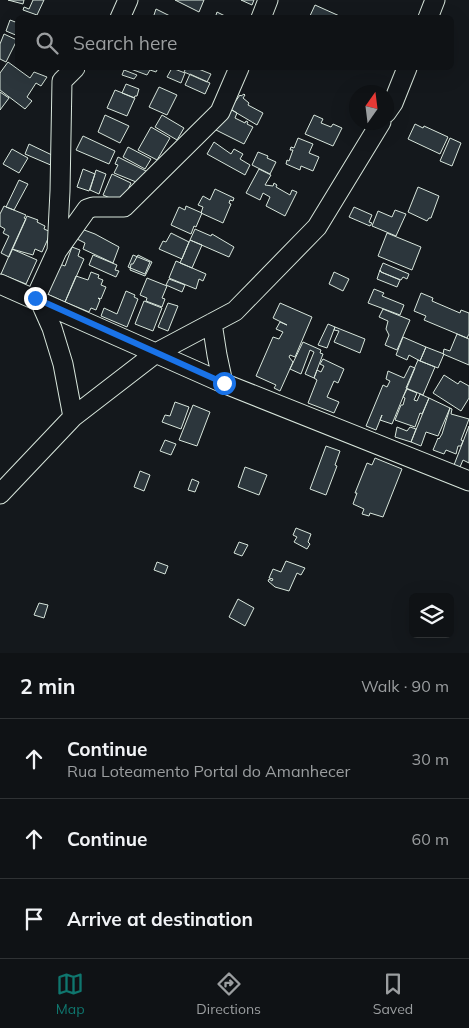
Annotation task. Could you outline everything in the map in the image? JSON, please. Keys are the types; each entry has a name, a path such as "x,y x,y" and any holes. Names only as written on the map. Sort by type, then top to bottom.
{"street":[{"path":"121,15 128,0"},
{"path":"262,15 268,0"},
{"path":"429,15 435,0"},
{"path":"57,251 62,81 73,70"},
{"path":"37,300 57,251 87,209 93,207 124,207 220,112 238,70"},
{"path":"394,100 406,70"},
{"path":"0,494 73,418 156,353 235,311 317,227 376,130"},
{"path":"0,284 224,383 469,481"},
{"path":"37,300 52,328 63,364 73,418"},
{"path":"212,323 224,383"}],"building":[{"path":"8,0 24,0 23,4"},
{"path":"33,0 44,0 37,15 23,10 24,7 29,9"},
{"path":"175,0 204,0 199,12"},
{"path":"241,0 254,0 252,5"},
{"path":"315,5 337,15 310,15"},
{"path":"156,9 168,15 154,15"},
{"path":"10,20 15,22 15,35 6,31"},
{"path":"4,34 15,39 15,44 6,62 0,59 0,44"},
{"path":"8,62 15,67 15,70 19,70 30,78 34,72 47,77 41,86 36,83 27,97 32,101 25,109 0,90 0,73"},
{"path":"124,70 137,75 134,79 122,75"},
{"path":"133,70 150,70 147,75"},
{"path":"171,70 185,73 181,83 167,77"},
{"path":"185,70 201,70 211,74 207,82 184,72"},
{"path":"190,74 210,83 205,94 185,85"},
{"path":"126,84 139,89 137,96 134,98 122,93"},
{"path":"159,87 177,95 167,115 149,107"},
{"path":"115,90 135,98 127,116 107,108"},
{"path":"0,92 9,98 0,110"},
{"path":"244,94 243,98 249,103 248,105 263,113 257,125 230,109 240,95"},
{"path":"229,108 237,113 235,118 245,123 246,121 248,122 247,124 253,127 244,144 216,130"},
{"path":"105,115 129,126 120,143 98,132"},
{"path":"162,115 184,128 177,140 155,127"},
{"path":"314,115 323,119 321,123 331,127 333,124 342,128 333,146 305,134"},
{"path":"415,124 448,137 440,154 408,139"},
{"path":"151,127 170,138 157,160 138,150"},
{"path":"83,136 115,151 109,164 76,150"},
{"path":"298,138 313,144 309,153 319,157 313,171 301,166 300,170 286,164 293,150 290,150 291,147 294,148"},
{"path":"450,138 461,143 452,166 440,161"},
{"path":"214,142 231,154 234,149 243,154 240,159 250,165 245,175 207,154"},
{"path":"29,144 54,156 53,166 25,154"},
{"path":"128,147 151,159 145,169 123,157"},
{"path":"12,149 28,158 19,173 3,164"},
{"path":"258,152 276,162 270,174 252,165"},
{"path":"118,157 152,174 146,186 114,173 118,165 115,164"},
{"path":"83,169 95,174 89,191 77,187"},
{"path":"259,169 271,175 265,185 273,186 274,183 277,185 276,187 290,195 292,190 297,192 285,216 266,206 270,197 263,193 260,200 246,193"},
{"path":"96,170 106,174 99,194 90,190"},
{"path":"112,174 131,183 122,203 103,195"},
{"path":"19,180 28,184 14,210 6,207"},
{"path":"418,187 439,196 431,218 427,221 408,212"},
{"path":"215,189 234,198 233,201 230,200 229,203 231,204 223,223 201,213 203,207 198,205 203,196 210,200"},
{"path":"4,206 26,215 24,218 26,219 9,257 1,253 9,236 3,233 5,229 0,226 0,214"},
{"path":"186,206 202,213 191,234 171,225 179,207 185,210"},
{"path":"354,207 372,215 369,222 372,223 370,226 349,217"},
{"path":"395,210 406,214 396,236 372,226 378,211 392,217"},
{"path":"27,216 38,220 37,222 45,226 44,229 51,232 42,252 35,249 33,255 12,249"},
{"path":"79,228 119,247 113,263 83,249 85,243 73,237"},
{"path":"195,229 211,236 212,234 234,247 229,257 190,240"},
{"path":"171,233 189,242 182,259 159,249 163,241 166,242"},
{"path":"387,233 421,247 412,270 378,256"},
{"path":"190,240 202,245 192,268 180,263"},
{"path":"72,247 80,250 78,256 84,259 65,302 45,293 57,263 65,266"},
{"path":"12,249 37,260 26,284 1,274"},
{"path":"93,255 117,265 115,270 119,271 116,277 89,265"},
{"path":"133,255 150,262 145,274 128,267"},
{"path":"138,255 152,262 145,276 130,270 131,264 133,264"},
{"path":"176,261 206,274 203,281 199,279 196,289 169,278"},
{"path":"383,263 409,274 407,279 403,277 401,280 381,272"},
{"path":"380,270 400,280 397,287 377,279"},
{"path":"91,272 99,275 98,278 103,280 101,285 106,287 101,299 98,298 100,300 96,310 91,308 89,312 65,302 76,276 88,280"},
{"path":"334,272 349,279 343,291 329,284"},
{"path":"147,278 167,286 162,298 165,299 162,307 146,301 147,298 140,295"},
{"path":"169,279 185,285 182,292 166,285"},
{"path":"374,289 384,293 382,296 404,305 400,315 368,303"},
{"path":"126,291 135,295 134,297 138,299 127,327 101,316 104,308 117,314"},
{"path":"421,293 433,298 432,301 460,313 461,310 469,313 469,334 467,338 424,320 426,316 414,311"},
{"path":"144,301 162,308 153,331 135,324"},
{"path":"168,303 178,306 168,331 158,327"},
{"path":"280,303 312,317 295,357 290,355 289,357 293,362 280,391 274,388 276,385 256,376 273,337 279,339 283,332 276,329 280,322 287,325 273,318"},
{"path":"383,309 410,320 397,350 385,345 389,335 386,329 388,321 379,317"},
{"path":"328,324 335,327 327,348 318,345"},
{"path":"335,327 365,339 360,353 334,342 339,331 334,330"},
{"path":"457,334 469,339 469,365 443,354 444,349 450,351"},
{"path":"403,337 426,347 420,361 409,355 407,360 396,355"},
{"path":"303,342 321,350 320,353 323,354 314,378 305,374 314,352 310,350 301,374 290,369"},
{"path":"426,347 444,354 438,368 420,361"},
{"path":"323,359 344,369 338,383 334,381 327,397 339,402 334,413 308,403 317,380 314,378 317,370 321,372 324,366 320,364"},
{"path":"418,360 435,367 423,395 406,388"},
{"path":"410,366 415,368 392,424 380,420 376,430 366,426 383,385 387,387 390,381 386,379 388,371 404,378"},
{"path":"444,375 458,384 460,381 469,386 469,398 461,411 433,393"},
{"path":"407,389 417,393 414,400 417,401 420,394 429,398 422,414 420,413 415,427 395,420 401,405 403,405 405,398 403,397"},
{"path":"429,398 450,408 438,436 426,432 421,446 411,442"},
{"path":"175,402 189,407 181,429 162,422 165,415 170,416"},
{"path":"193,405 210,412 197,446 179,440"},
{"path":"450,408 452,409 451,414 469,419 461,440 463,441 461,446 458,446 456,454 446,450 444,454 433,450 438,438 442,434"},
{"path":"469,426 469,463 463,460 460,467 454,465"},
{"path":"397,427 407,431 410,427 416,429 411,442 395,437"},
{"path":"165,440 176,444 171,455 160,451"},
{"path":"326,446 340,451 335,465 337,466 326,495 310,489"},
{"path":"375,458 402,469 383,517 370,513 369,516 362,514 364,509 353,504 357,493 355,493 367,463 372,465"},
{"path":"245,467 267,475 259,495 238,487"},
{"path":"140,471 150,475 144,491 134,487"},
{"path":"192,479 199,482 195,492 188,490"},
{"path":"296,528 311,534 308,542 310,544 307,549 294,542 297,537 293,535"},
{"path":"239,542 248,545 242,556 234,553"},
{"path":"286,561 305,568 301,575 297,573 289,591 275,587 268,581 273,579 269,578 273,569 281,572"},
{"path":"157,562 168,566 165,574 154,570"},
{"path":"238,599 254,608 245,626 229,617"},
{"path":"39,603 48,605 44,618 34,615"}],"route":[{"path":"35,298 224,383"}]}
